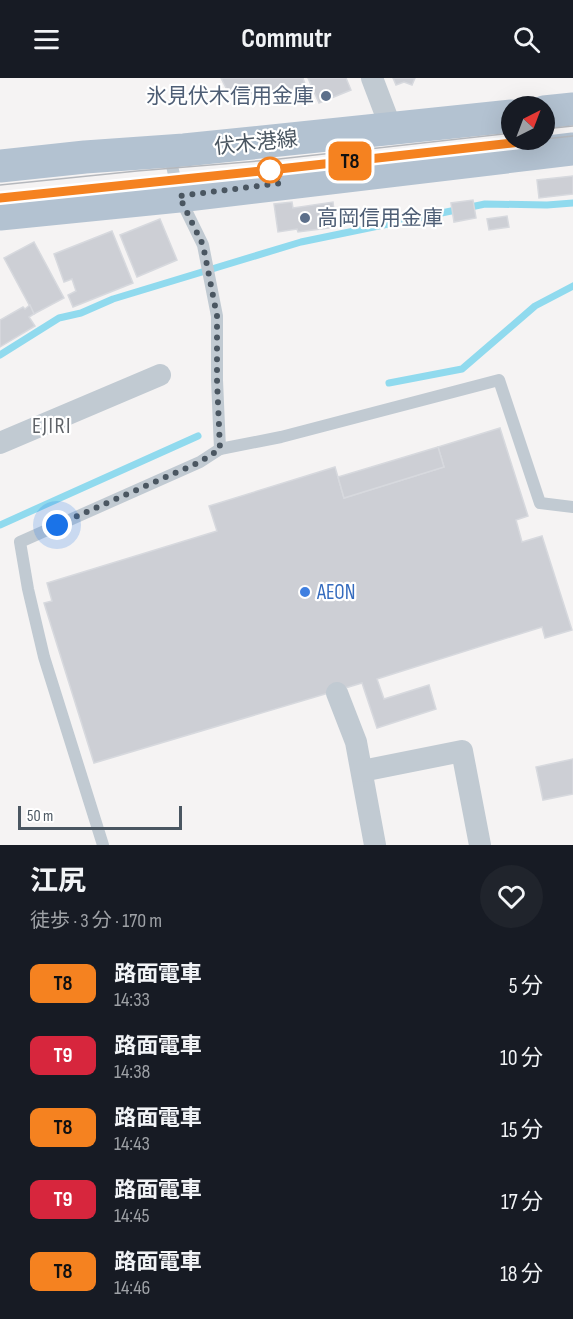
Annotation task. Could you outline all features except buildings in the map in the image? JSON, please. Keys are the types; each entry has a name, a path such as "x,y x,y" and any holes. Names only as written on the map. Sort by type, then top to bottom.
{"main road":[{"path":"555,111 573,109"},
{"name":"伏木港線","path":"0,166 85,157 169,152 501,117"},
{"name":"伏木港線","path":"0,214 179,196 573,148"}],"street":[{"path":"372,78 391,128"},
{"path":"0,443 160,375"},
{"path":"337,693 356,742 375,845"},
{"path":"362,771 462,751 480,845"}],"lane":[{"path":"169,152 179,196 203,245 217,316 220,449"},
{"path":"103,845 44,657 20,542 200,462 220,449 499,380 540,503 573,507"}],"waterway":[{"path":"0,355 59,318 81,313 113,299 301,242 485,204 573,203"},
{"path":"389,383 462,369 535,306 573,286"},
{"path":"0,525 198,436"}],"tram line":[{"path":"555,128 573,126"},
{"path":"0,185 270,160 501,134"},
{"path":"555,138 573,136"},
{"path":"0,198 501,144"},
{"name":"T8","path":"0,198 501,144"}],"place":[{"name":"氷見伏木信用金庫","path":"326,96"},
{"name":"高岡信用金庫","path":"305,218"},
{"name":"AEON","path":"305,592"}],"district":[{"name":"EJIRI","path":"52,426"}],"route":[{"path":"57,525 200,462 220,449 217,316 203,245 179,196 282,183 270,170"}]}
